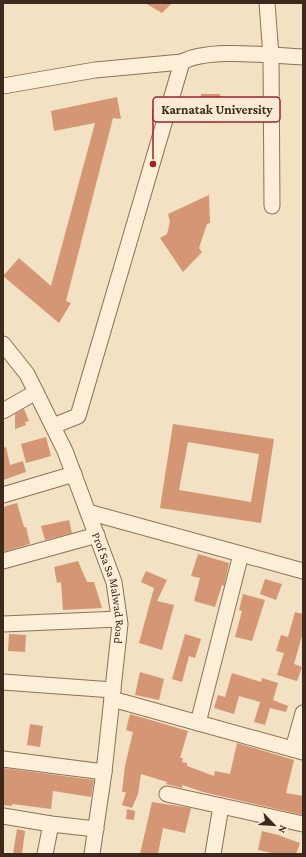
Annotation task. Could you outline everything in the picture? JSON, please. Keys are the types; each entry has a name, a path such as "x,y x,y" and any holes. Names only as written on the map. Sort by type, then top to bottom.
{"street":[{"path":"266,3 271,56 272,206"},
{"path":"3,86 95,70 182,62 192,57 248,52 271,56 303,57"},
{"path":"53,426 78,416 182,62"},
{"name":"Prof Sa Sa Malwad Road","path":"3,344 27,374 53,426 74,474 114,582 119,619 104,772 92,854"},
{"path":"3,411 36,392"},
{"path":"3,495 74,474"},
{"path":"88,512 303,571"},
{"path":"3,561 97,535"},
{"path":"198,723 241,554"},
{"path":"3,624 119,619"},
{"path":"3,682 112,694 198,723 298,750 303,714"},
{"path":"3,759 104,772"},
{"path":"167,794 303,824"},
{"path":"213,854 221,806"},
{"path":"3,816 51,824 96,829"},
{"path":"45,854 51,824"}],"building":[{"path":"145,3 172,3 162,13"},
{"path":"201,94 220,94 221,122 202,123"},
{"path":"117,97 121,119 113,118 66,301 71,303 59,323 3,276 19,258 51,286 95,123 54,131 51,111"},
{"path":"209,195 210,223 207,224 199,248 202,252 183,272 160,238 167,234 170,222 168,214"},
{"path":"24,409 29,421 25,422 26,425 15,429 15,414"},
{"path":"173,424 274,439 261,523 160,508","holes":["188,442 259,454 251,502 179,490"]},
{"path":"46,437 51,456 26,463 21,444"},
{"path":"6,447 10,465 23,461 26,472 3,480 3,448"},
{"path":"17,503 24,527 26,527 30,544 3,552 3,507"},
{"path":"69,520 72,533 45,540 41,526"},
{"path":"198,554 229,563 224,586 222,585 215,607 194,601 200,578 191,576"},
{"path":"78,561 87,582 94,582 102,608 63,610 61,582 57,583 54,567"},
{"path":"146,571 167,580 157,601 174,605 162,650 139,643 154,588 141,582"},
{"path":"265,579 282,584 276,600 260,594"},
{"path":"243,594 265,600 252,641 235,637 242,611 239,610"},
{"path":"295,612 303,614 303,632 294,664 302,667 297,681 277,675 284,653 276,651 281,635 288,637"},
{"path":"9,634 26,635 25,652 8,651"},
{"path":"185,634 201,639 195,658 189,656 182,682 172,679"},
{"path":"140,672 164,679 159,700 135,695"},
{"path":"232,673 261,682 262,678 278,683 273,700 288,706 286,712 270,708 265,725 254,722 260,702 239,696 234,714 214,708 218,695 225,697"},
{"path":"130,714 188,731 180,758 183,758 182,762 187,763 187,766 214,776 215,771 230,774 237,743 294,760 286,793 303,796 303,815 203,792 182,785 182,788 166,784 167,782 141,774 138,794 132,808 122,805 126,792 122,792 125,766 133,732 126,730"},
{"path":"30,724 43,726 40,747 27,745"},
{"path":"3,768 94,780 91,797 53,791 51,809 12,804 12,806 3,805"},
{"path":"152,802 191,808 185,833 163,828 158,854 140,854"},
{"path":"127,809 135,811 134,820 126,819"},
{"path":"17,829 25,831 22,854 13,854"},
{"path":"262,831 300,843 296,854 276,854 258,850"}],"place":[{"name":"Karnatak University","path":"153,164"}]}
